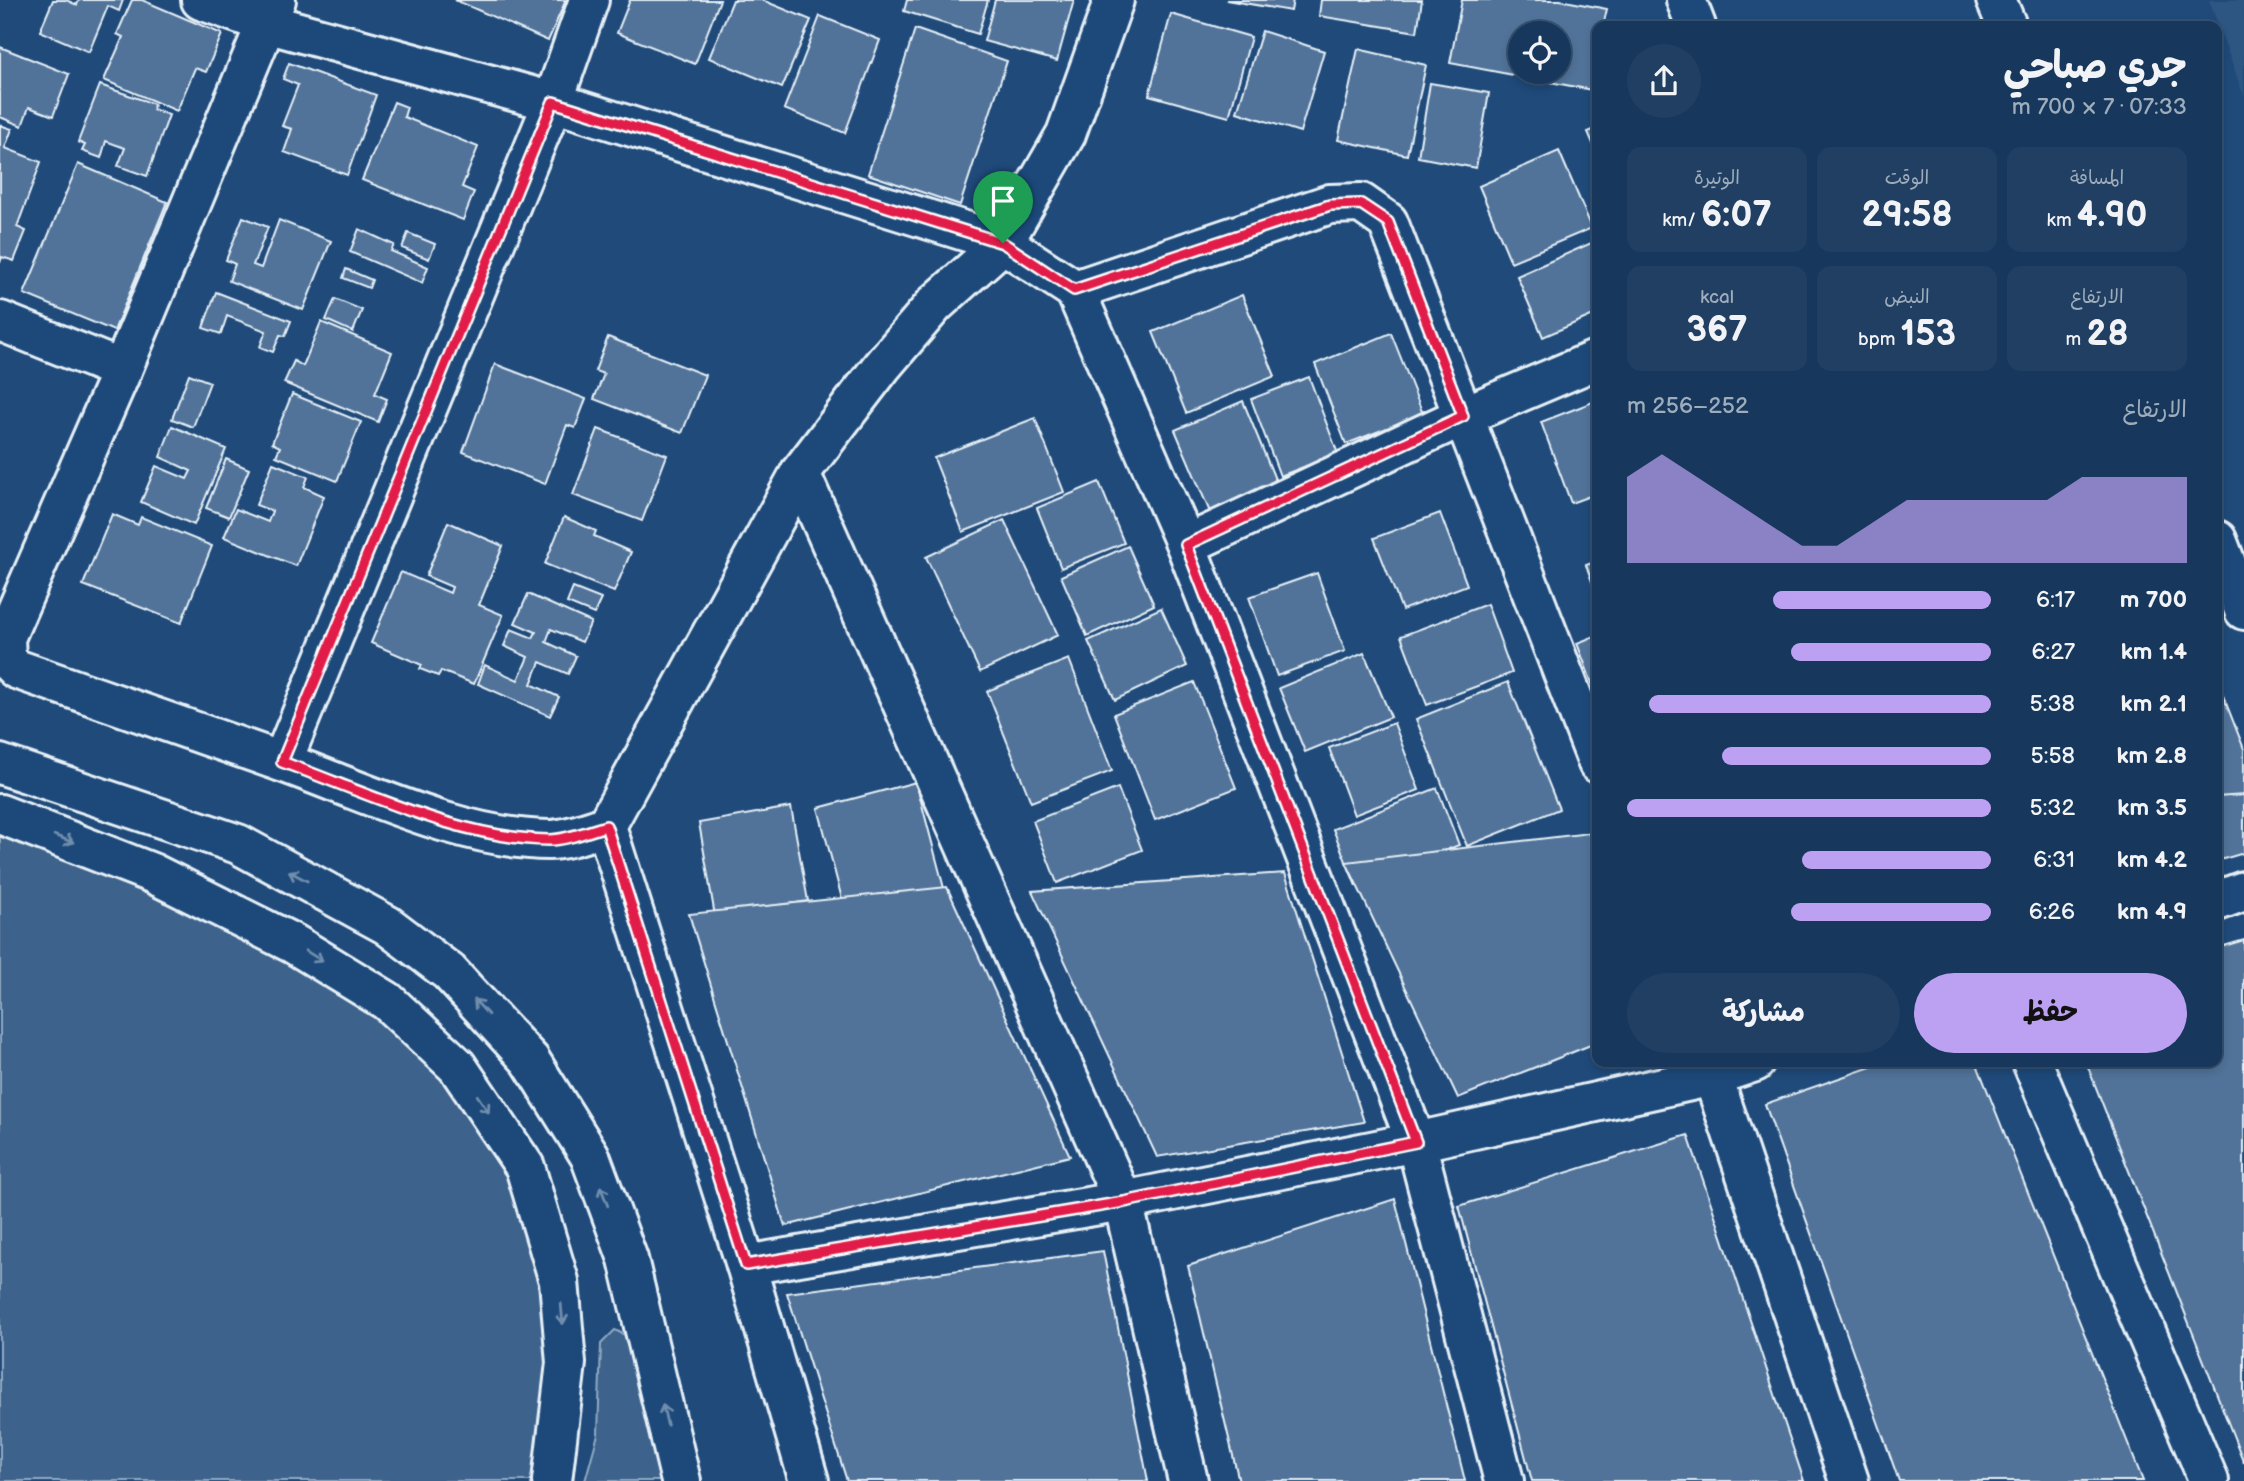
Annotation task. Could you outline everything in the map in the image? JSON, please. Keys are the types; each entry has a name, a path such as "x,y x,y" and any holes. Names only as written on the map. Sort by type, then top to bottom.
{"main road":[{"path":"201,0 271,11 1003,243 1074,290 1186,545 1416,1142 1503,1481"},
{"path":"282,762 553,102 589,0"},
{"path":"809,1481 746,1265 606,826 800,473 882,366 935,304 1003,243 1066,134 1114,0"},
{"path":"1686,0 1694,21"},
{"path":"1996,0 2005,21"},
{"path":"271,11 122,370 5,638 6,659 16,669 451,823 500,836 552,840 606,826"},
{"path":"1074,290 1330,205 1361,204 1388,222 1592,748"},
{"path":"0,321 122,370"},
{"path":"1186,545 1463,416 1592,362"},
{"path":"800,473 1124,1202 1188,1481"},
{"path":"2222,556 2244,610"},
{"path":"0,764 239,844 387,925 449,972 530,1060 590,1156 628,1259 681,1481"},
{"path":"0,814 152,873 293,944 387,1001 457,1066 525,1167 559,1281 566,1363 552,1481"},
{"path":"2222,899 2244,891"},
{"path":"2034,1067 2209,1481"},
{"path":"746,1265 1124,1202 1416,1142 1710,1069 1849,1481"}],"shaded area":[{"path":"2209,0 2244,0 2244,96 2222,36 2222,21 2217,21"},
{"path":"0,827 290,951 455,1074 515,1174 550,1279 543,1481 0,1481"},
{"path":"615,1330 631,1338 667,1481 585,1481 598,1434 601,1344"}],"building":[{"path":"53,0 66,0 77,5 79,0 123,0 119,11 108,6 89,52 40,31"},
{"path":"132,0 142,0 222,34 206,72 195,68 177,111 104,80 123,37 117,34"},
{"path":"455,0 566,0 548,41"},
{"path":"630,0 720,0 695,64 617,33"},
{"path":"733,0 762,0 811,20 782,88 709,58"},
{"path":"907,0 988,0 978,34 904,11"},
{"path":"995,0 1074,0 1057,61 984,41"},
{"path":"1226,0 1293,0 1291,11"},
{"path":"1321,0 1422,0 1417,32 1319,16"},
{"path":"1462,0 1560,0 1607,9 1604,21 1592,21 1592,90 1560,84 1571,84 1571,21 1508,21 1508,74 1450,63"},
{"path":"1171,14 1251,37 1229,117 1149,95"},
{"path":"820,16 880,40 845,133 784,109"},
{"path":"915,29 1007,61 960,205 868,174"},
{"path":"1262,31 1324,51 1300,132 1237,112"},
{"path":"0,47 69,74 53,116 29,107 22,126 0,117"},
{"path":"1358,49 1426,65 1407,155 1338,140"},
{"path":"289,63 376,95 347,175 284,152 292,129 282,126 298,85 283,79"},
{"path":"1430,83 1489,93 1476,168 1418,157"},
{"path":"100,85 154,104 153,109 169,115 147,176 118,166 125,148 106,141 101,158 82,151 85,145 78,142"},
{"path":"394,102 407,107 404,117 478,147 462,187 474,192 463,220 362,180"},
{"path":"0,125 12,129 5,148 41,162 17,227 26,231 14,261 2,257 0,263"},
{"path":"1559,151 1592,228 1511,262 1479,186"},
{"path":"78,164 167,202 114,331 24,294"},
{"path":"243,217 268,227 253,265 261,268 279,220 331,241 303,310 229,281 235,264 226,260"},
{"path":"359,229 394,245 391,251 428,267 422,283 350,252"},
{"path":"408,233 435,244 429,259 402,248"},
{"path":"1592,243 1592,316 1543,337 1517,276"},
{"path":"346,269 372,280 369,288 343,278"},
{"path":"216,292 291,321 285,336 280,335 273,352 260,347 266,331 227,316 221,334 203,328"},
{"path":"1242,295 1275,376 1186,413 1153,332"},
{"path":"335,299 362,310 353,332 326,320"},
{"path":"321,322 392,352 375,394 387,399 378,422 284,383 294,361 303,366"},
{"path":"1391,333 1423,414 1346,444 1315,364"},
{"path":"608,337 705,375 682,433 594,399 604,374 595,371"},
{"path":"495,364 586,399 575,428 567,425 545,484 463,452"},
{"path":"189,374 210,382 193,427 172,419"},
{"path":"1309,377 1338,454 1280,476 1251,399"},
{"path":"292,394 361,422 337,481 276,456 280,447 272,443"},
{"path":"1243,401 1279,489 1212,517 1175,430"},
{"path":"1592,402 1592,495 1571,503 1541,422"},
{"path":"1035,418 1064,492 963,532 934,458"},
{"path":"172,426 226,449 194,525 141,502 156,466 187,479 191,471 160,457"},
{"path":"598,429 667,455 642,521 573,495"},
{"path":"226,459 249,469 229,517 206,508"},
{"path":"273,463 308,477 304,487 324,496 296,566 224,537 236,509 268,522 272,511 256,505"},
{"path":"1099,482 1124,543 1061,568 1037,508"},
{"path":"1440,513 1467,585 1402,610 1374,538"},
{"path":"112,514 138,525 141,517 212,546 181,623 83,585"},
{"path":"564,517 596,531 594,536 631,552 614,592 545,564"},
{"path":"1004,520 1058,635 980,672 926,557"},
{"path":"448,522 503,546 479,605 503,615 474,684 441,671 438,676 420,669 422,665 371,643 401,572 450,593 452,587 426,576"},
{"path":"1128,546 1154,605 1087,636 1061,576"},
{"path":"1592,563 1592,582 1586,565"},
{"path":"1317,573 1345,651 1277,676 1249,597"},
{"path":"573,588 601,599 594,614 567,603"},
{"path":"528,594 591,622 582,642 551,629 546,642 576,656 568,674 540,662 531,684 559,697 550,716 478,684 485,665 518,680 528,657 504,646 511,629 533,638 536,632 515,623"},
{"path":"1487,604 1512,673 1427,705 1401,636"},
{"path":"1161,608 1187,666 1115,700 1088,641"},
{"path":"1592,637 1592,683 1577,643"},
{"path":"1364,653 1391,717 1305,752 1279,688"},
{"path":"1069,659 1112,771 1031,802 987,691"},
{"path":"1194,682 1236,788 1155,820 1114,714"},
{"path":"1508,682 1559,809 1467,846 1416,719"},
{"path":"2222,693 2244,749 2244,826 2222,834"},
{"path":"1394,723 1419,790 1354,815 1329,748"},
{"path":"916,782 960,949 862,975 818,808"},
{"path":"1118,788 1142,850 1057,883 1033,821"},
{"path":"1437,788 1459,845 1356,886 1333,829"},
{"path":"2244,795 2244,853 2222,860 2222,797"},
{"path":"791,807 808,901 715,916 699,823"},
{"path":"1589,833 1592,845 1592,1044 1458,1098 1346,862"},
{"path":"1285,873 1364,1122 1157,1157 1032,891"},
{"path":"947,887 1070,1156 785,1226 689,914"},
{"path":"2244,940 2244,1463 2088,1067 2222,1067 2222,947"},
{"path":"1871,1067 1978,1067 2143,1481 1899,1481 1765,1104"},
{"path":"1688,1135 1804,1481 1532,1481 1459,1206"},
{"path":"1395,1199 1465,1481 1239,1481 1188,1266"},
{"path":"1103,1251 1148,1481 847,1481 787,1293"}],"route":[{"path":"553,102 1003,243 1074,290 1330,205 1361,204 1388,222 1463,416 1186,545 1416,1142 1124,1202 746,1265 606,826 552,840 500,836 451,823 282,762 553,102"}]}
